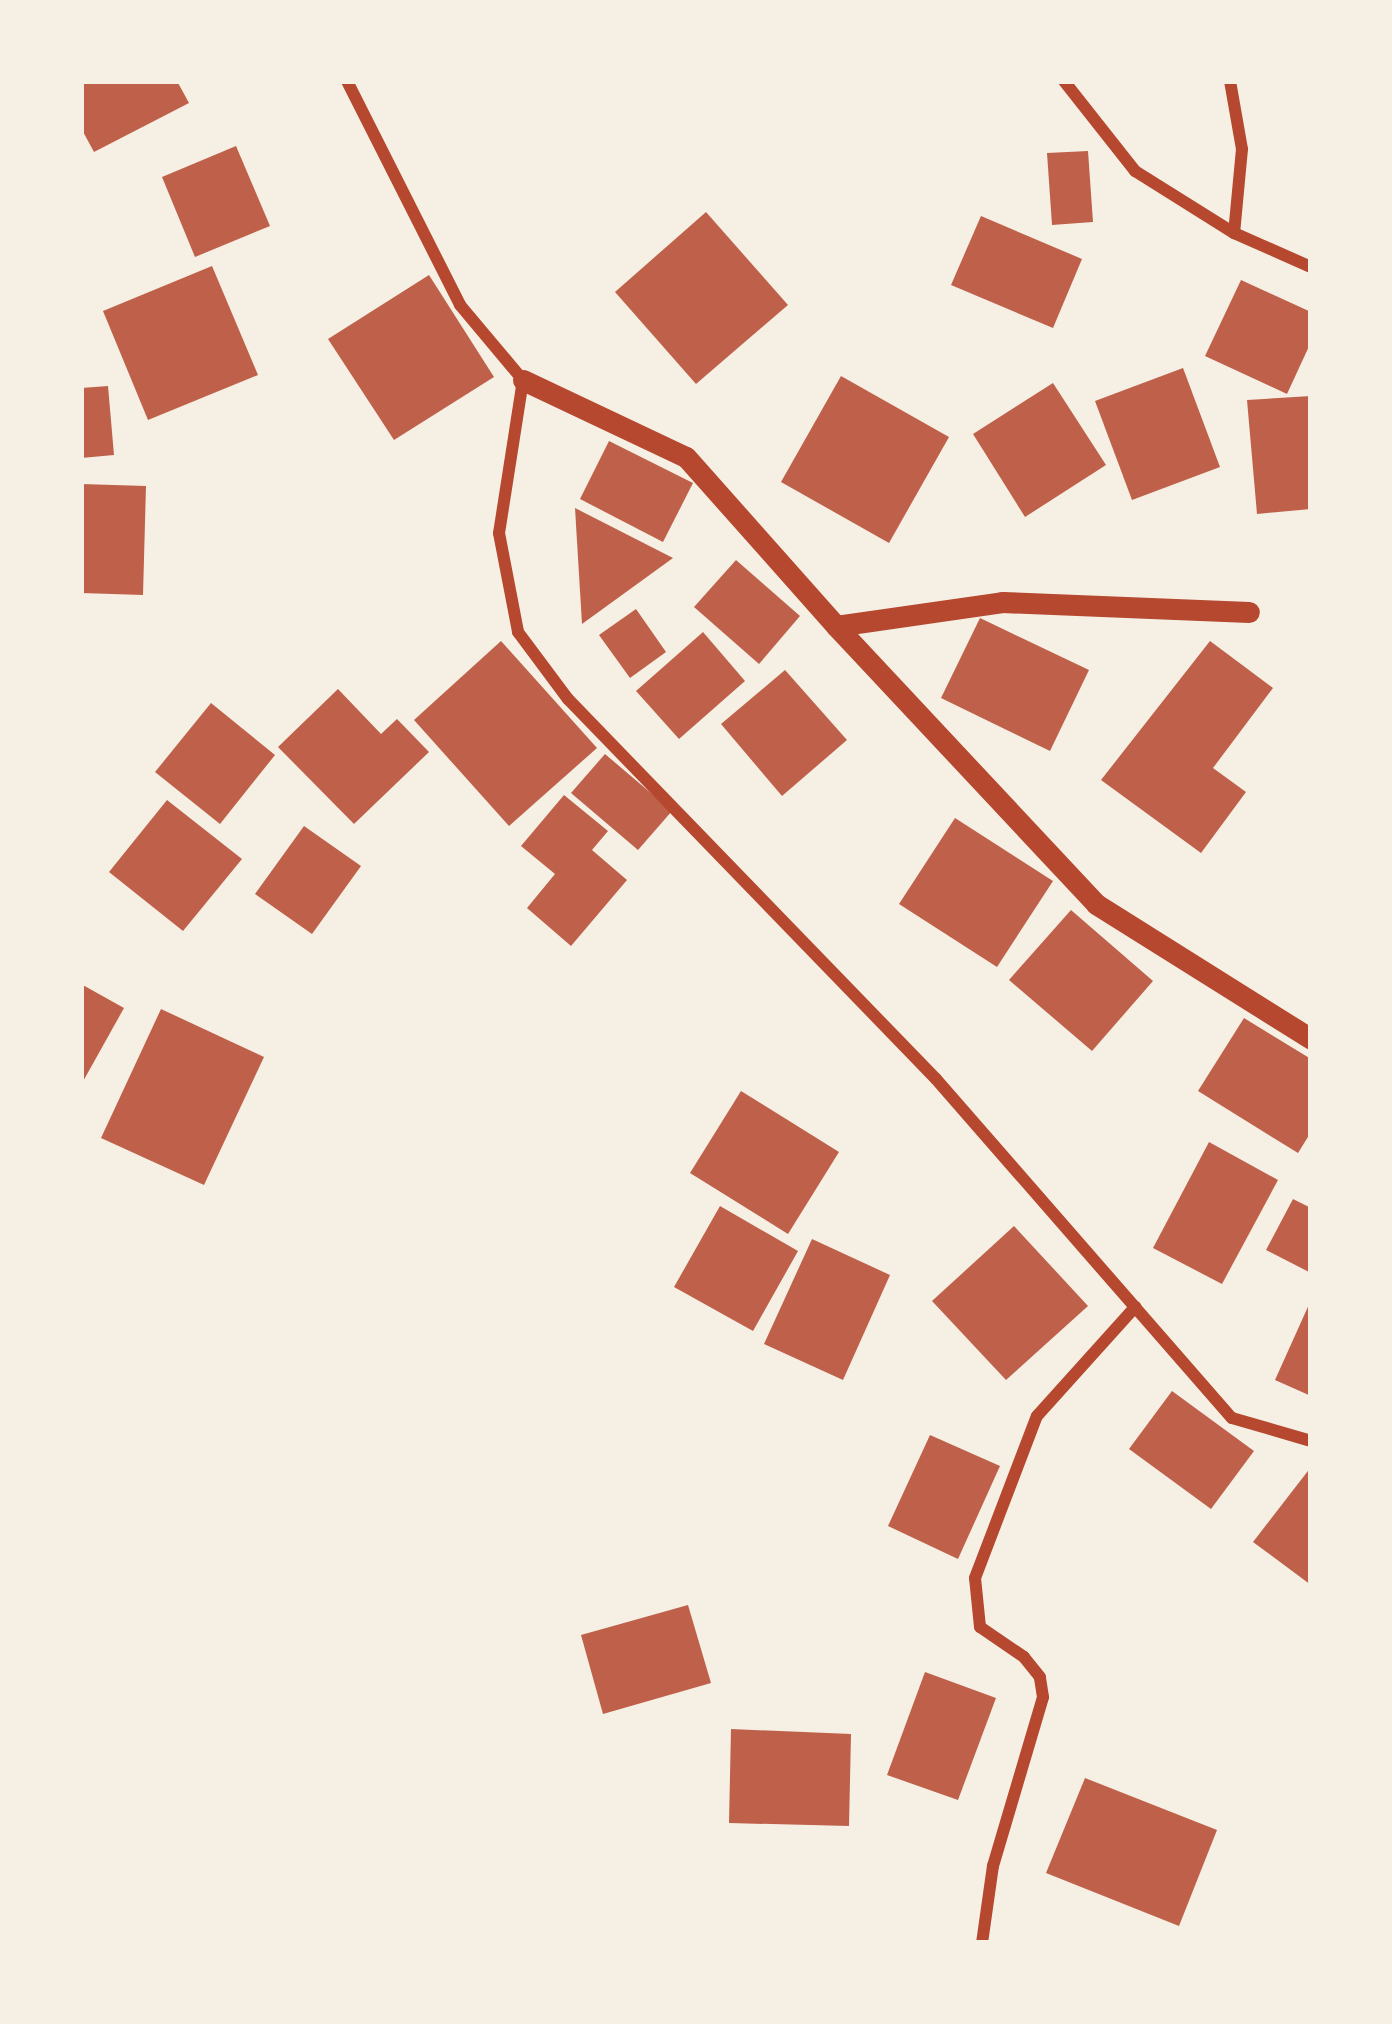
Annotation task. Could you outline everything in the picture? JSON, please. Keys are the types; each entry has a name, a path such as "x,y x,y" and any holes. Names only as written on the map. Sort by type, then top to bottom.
{"street":[{"path":"347,81 460,304 523,380 686,457 836,626 1096,904 1311,1039"},
{"path":"1064,81 1135,171 1234,233 1311,267"},
{"path":"1230,81 1242,149 1234,233"},
{"path":"523,380 500,533 518,632 568,700 871,1009 1232,1418 1311,1441"},
{"path":"836,626 1002,602 1249,611"},
{"path":"982,1943 1009,1805 1043,1697 1040,1677 1024,1658 980,1627 975,1578 1037,1416 1135,1307"}],"building":[{"path":"81,81 177,81 189,103 94,152 81,128"},
{"path":"236,146 270,226 195,257 162,177"},
{"path":"1088,151 1093,222 1052,225 1047,153"},
{"path":"706,212 788,305 696,384 615,292"},
{"path":"981,216 1082,259 1053,328 951,285"},
{"path":"212,266 258,375 148,420 103,311"},
{"path":"429,275 494,377 394,440 328,339"},
{"path":"1241,280 1311,312 1311,342 1287,394 1205,356"},
{"path":"1183,368 1220,467 1132,500 1095,401"},
{"path":"841,376 949,437 889,543 781,482"},
{"path":"1053,383 1106,465 1025,517 973,434"},
{"path":"108,386 114,455 81,458 81,388"},
{"path":"1311,396 1311,509 1257,514 1247,400"},
{"path":"609,441 693,483 663,542 580,499"},
{"path":"81,484 146,486 143,595 81,593"},
{"path":"575,508 673,558 582,624"},
{"path":"736,560 800,616 759,664 694,607"},
{"path":"636,609 666,652 630,678 599,635"},
{"path":"980,618 1089,670 1050,751 941,698"},
{"path":"703,632 745,681 679,739 636,691"},
{"path":"501,641 597,748 509,826 414,720"},
{"path":"1210,641 1273,688 1213,768 1246,792 1201,853 1101,780"},
{"path":"785,670 847,740 782,796 721,724"},
{"path":"338,689 381,734 397,719 429,752 354,824 278,747"},
{"path":"211,703 275,755 220,824 155,772"},
{"path":"605,754 672,811 638,850 571,793"},
{"path":"564,795 608,831 592,850 627,880 571,946 527,908 555,874 521,846"},
{"path":"167,800 242,859 183,931 109,872"},
{"path":"955,818 1053,881 997,967 899,904"},
{"path":"304,826 361,866 312,934 255,894"},
{"path":"1071,910 1153,981 1092,1051 1009,980"},
{"path":"81,984 124,1008 81,1085"},
{"path":"161,1009 264,1057 204,1185 101,1138"},
{"path":"1244,1018 1311,1059 1311,1132 1298,1153 1198,1091"},
{"path":"741,1091 839,1152 788,1234 690,1173"},
{"path":"1209,1142 1278,1180 1222,1284 1153,1248"},
{"path":"1293,1199 1311,1208 1311,1273 1266,1250"},
{"path":"720,1206 798,1251 753,1331 674,1287"},
{"path":"1014,1226 1088,1306 1006,1380 932,1301"},
{"path":"812,1239 890,1275 843,1380 764,1344"},
{"path":"1311,1300 1311,1396 1275,1380"},
{"path":"1172,1391 1254,1451 1211,1509 1129,1449"},
{"path":"930,1435 1000,1466 958,1559 888,1526"},
{"path":"1311,1467 1311,1585 1253,1542"},
{"path":"688,1605 711,1683 603,1714 581,1635"},
{"path":"925,1672 996,1698 958,1800 887,1775"},
{"path":"731,1729 851,1734 849,1826 729,1823"},
{"path":"1085,1778 1217,1830 1179,1926 1046,1873"}]}
